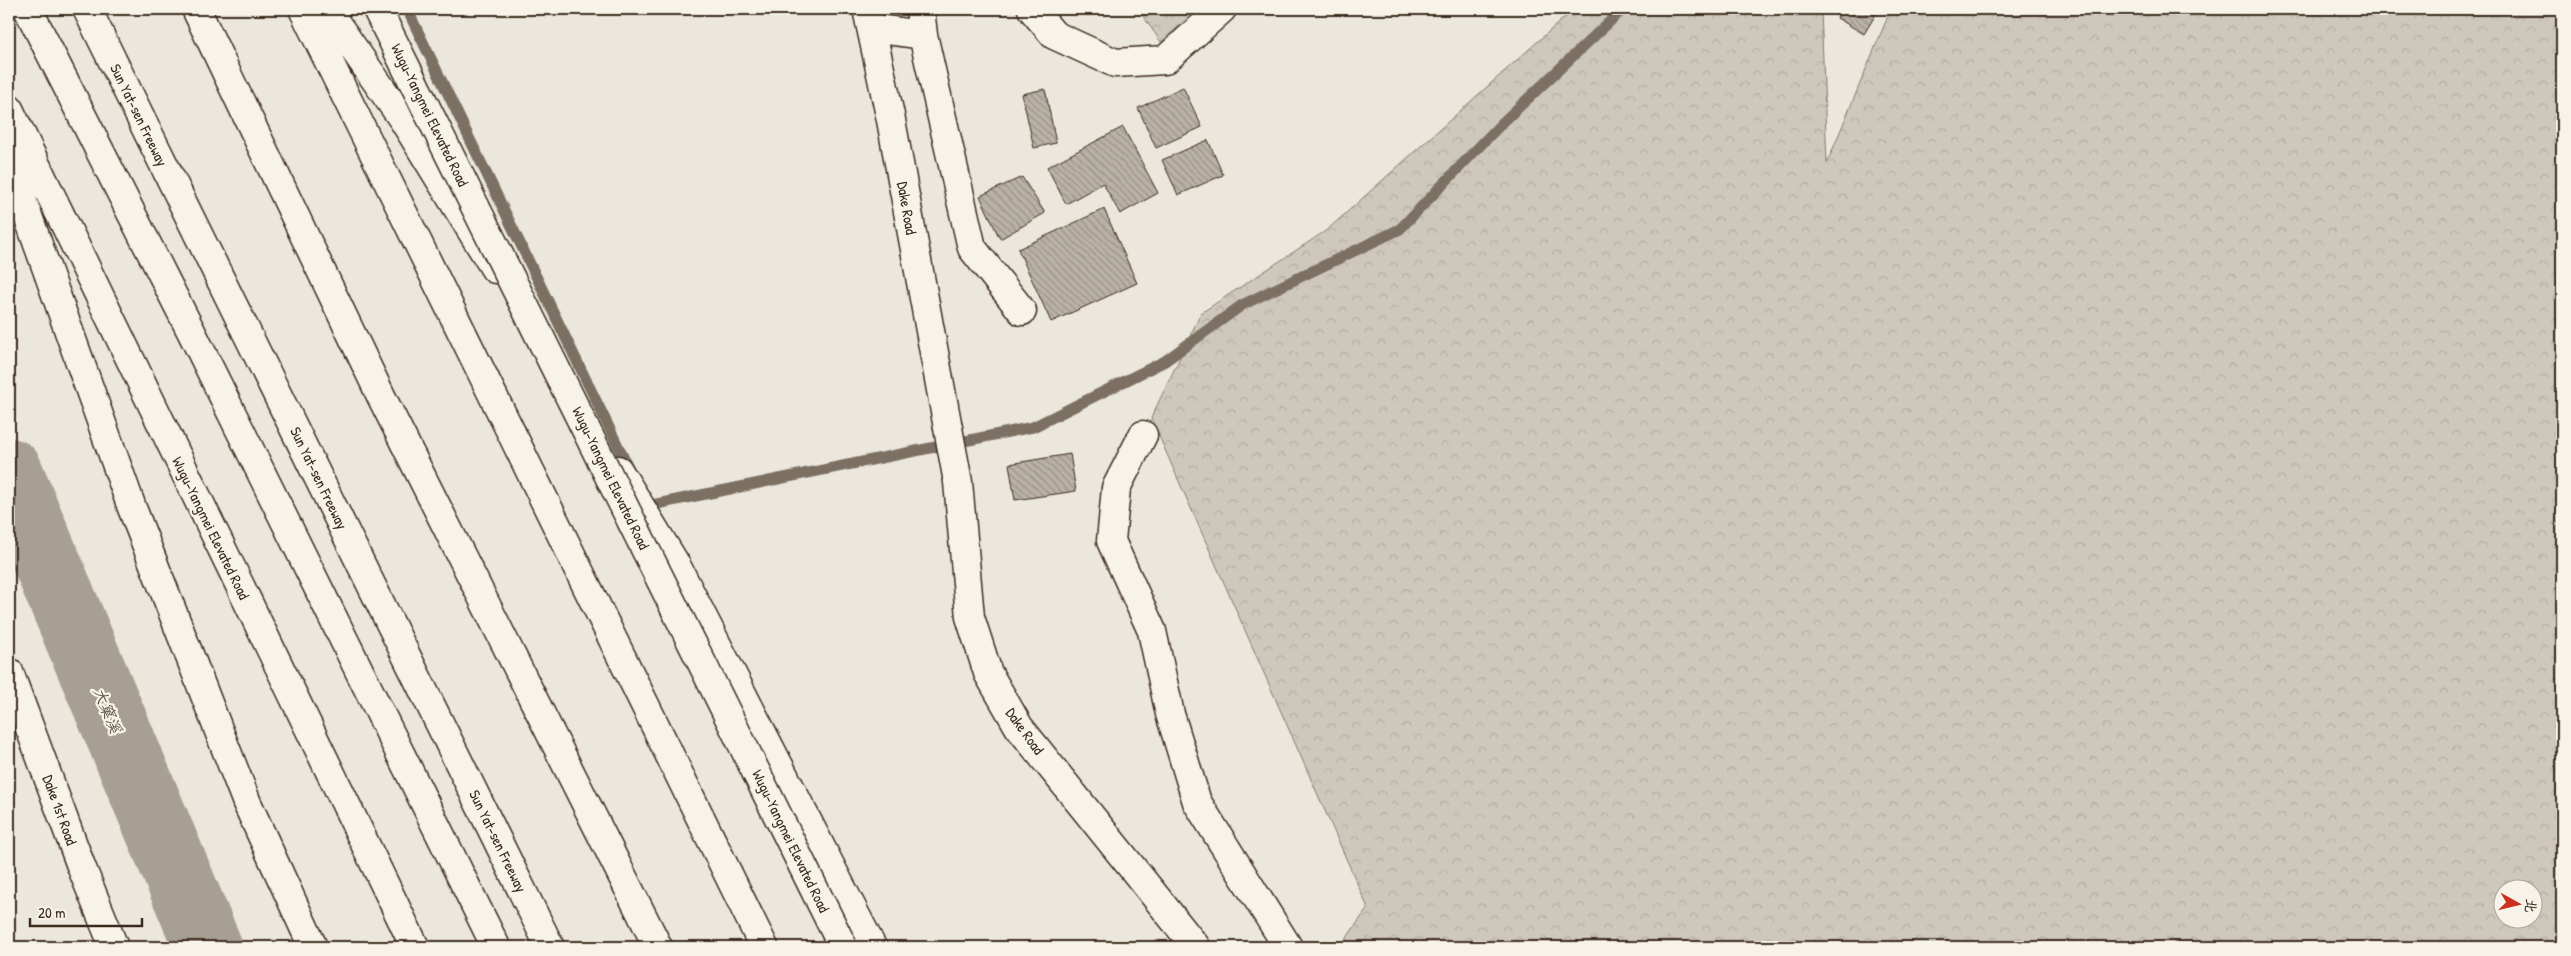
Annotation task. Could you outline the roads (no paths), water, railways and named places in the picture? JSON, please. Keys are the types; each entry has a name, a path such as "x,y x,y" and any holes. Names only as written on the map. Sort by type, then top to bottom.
{"main road":[{"path":"28,9 192,334 496,947"},
{"name":"Sun Yat-sen Freeway","path":"87,9 550,947"},
{"path":"196,9 381,396 658,947"},
{"path":"303,9 764,947"},
{"path":"326,9 404,121 675,563 872,947"},
{"name":"Wugu-Yangmei Elevated Road","path":"378,9 843,947"},
{"path":"1032,9 1054,35 1115,63 1165,60 1222,9"},
{"path":"869,19 921,22 972,248 1022,312"},
{"name":"Dake Road","path":"869,19 893,130 956,469 970,617 988,674 1020,727 1196,947"},
{"name":"Wugu-Yangmei Elevated Road","path":"9,109 306,727 415,947"},
{"path":"9,163 135,517 247,802 313,947"},
{"path":"1143,435 1116,488 1111,541 1152,631 1170,714 1197,802 1288,947"},
{"name":"Dake 1st Road","path":"9,672 81,866 114,947"}],"waterway":[{"path":"407,9 630,471"},
{"path":"651,513 647,506 1033,427 1165,361 1242,305 1400,229 1501,124 1623,9"},
{"name":"大窠溪","path":"9,472 208,947"}]}
